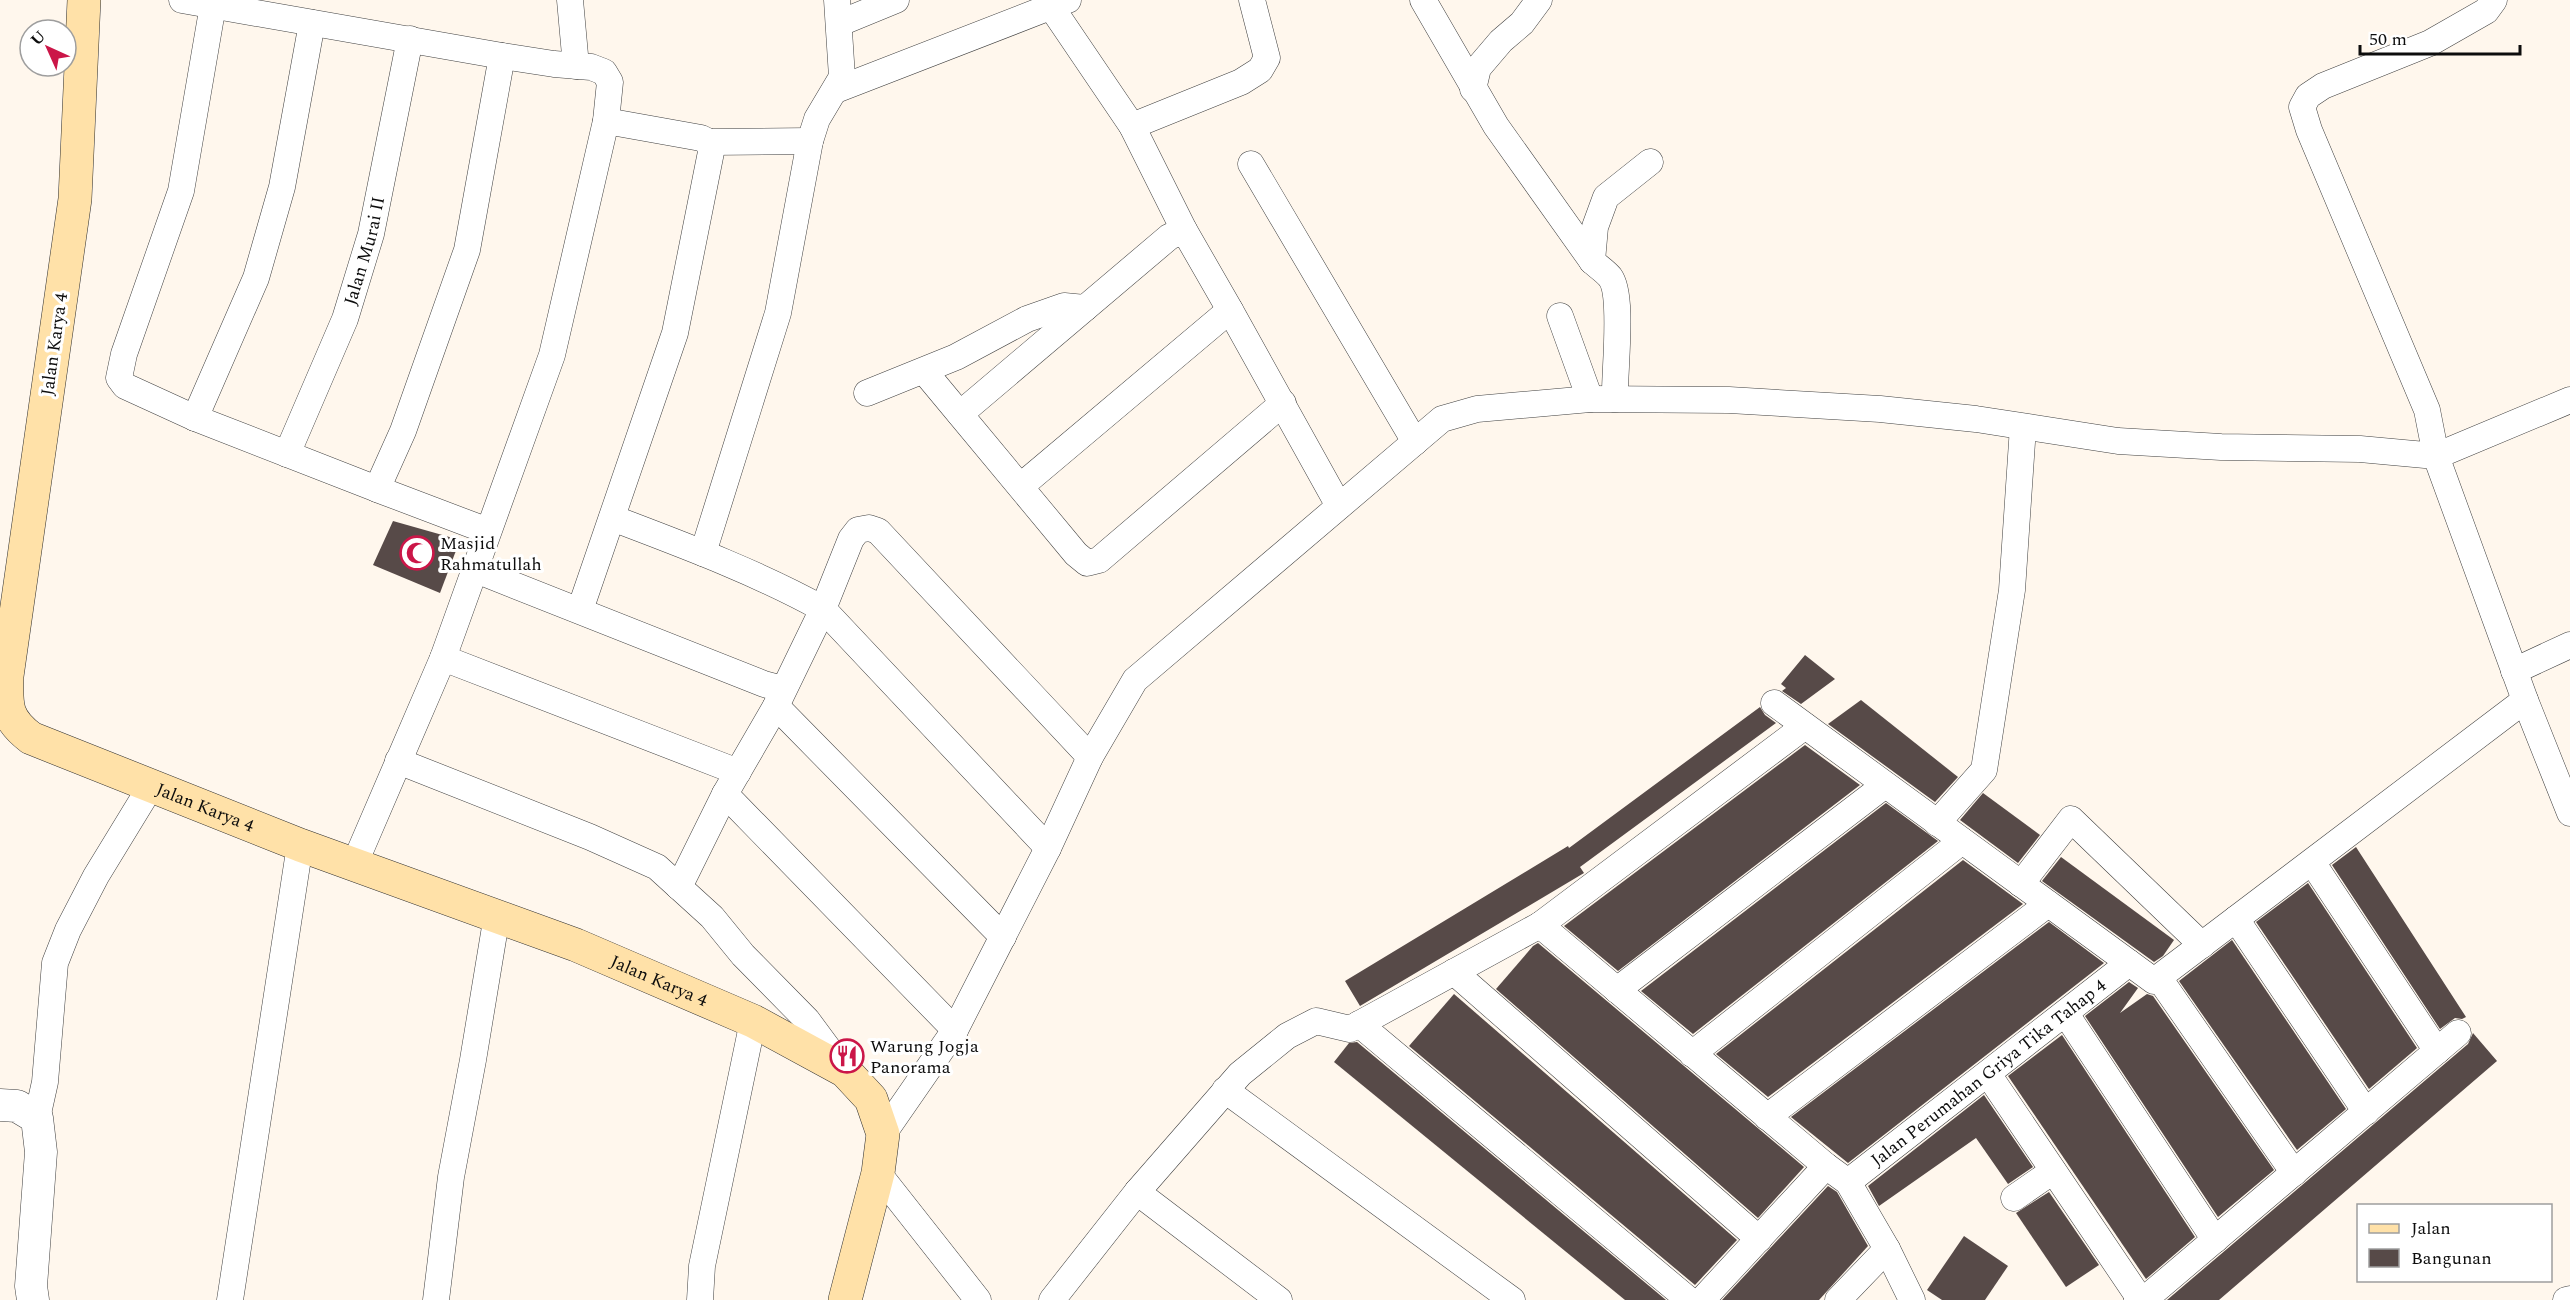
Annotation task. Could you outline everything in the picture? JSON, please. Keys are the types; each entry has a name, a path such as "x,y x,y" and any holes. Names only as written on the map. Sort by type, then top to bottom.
{"main road":[{"name":"Jalan Karya 4","path":"84,0 75,199 6,676 6,718 31,738 151,786 300,845 576,945 753,1020 845,1071 872,1099 883,1134 878,1173 845,1300"}],"street":[{"path":"182,0 502,56 591,67 608,76 610,82 606,121 552,355 443,658 354,865"},
{"path":"570,0 576,66"},
{"path":"703,553 778,313 810,141 820,112 836,90 842,69 839,12 896,0"},
{"path":"1132,126 1241,82 1260,70 1267,58 1252,0"},
{"path":"1423,0 1496,126 1592,261 1610,277 1616,289 1618,307 1614,376 1616,399"},
{"path":"1473,89 1478,68 1501,41 1522,23 1539,0"},
{"path":"2494,0 2486,11 2430,43 2324,86 2308,96 2302,108 2309,130 2427,410 2436,456 2514,671 2570,813"},
{"path":"836,90 1060,4 1132,126 1184,230 1339,506"},
{"path":"213,5 181,192 124,354 119,378 125,386 195,418 488,531"},
{"path":"195,418 256,278 282,187 312,23"},
{"name":"Jalan Murai II","path":"287,454 345,320 368,244 410,39"},
{"path":"377,489 403,430 467,250 502,56"},
{"path":"606,121 701,138 709,142 810,141"},
{"path":"580,610 675,333 711,152 709,142"},
{"path":"1592,261 1595,227 1606,197 1650,162"},
{"path":"1251,164 1415,442"},
{"path":"960,414 1169,237 1184,230"},
{"path":"867,393 924,371 1027,319 1064,306 1084,308"},
{"path":"1021,486 1230,310"},
{"path":"1560,316 1590,399"},
{"path":"924,371 1076,554 1088,562 1099,561 1283,403"},
{"path":"883,1134 955,1030 1048,848 1090,757 1135,680 1442,419 1476,409 1590,399 1729,400 1880,409 1976,419 2118,441 2221,447 2360,449 2436,456 2570,400"},
{"path":"1937,823 1984,770 2012,590 2023,427"},
{"path":"612,518 703,553 789,590 823,609 1048,848"},
{"path":"679,887 726,794 779,698 823,609 851,539 858,530 869,528 878,531 1090,757"},
{"path":"476,570 764,684 1003,937"},
{"path":"2514,671 2570,645"},
{"path":"443,658 738,772"},
{"path":"1773,704 2154,981 2525,700"},
{"path":"1052,1300 1137,1192 1225,1090 1240,1074 1287,1036 1316,1021 1350,1029 1540,925 1804,726"},
{"path":"398,761 600,841 657,867 712,917 743,954 807,1020 845,1071"},
{"path":"1617,990 1885,785"},
{"path":"33,1300 31,1286 41,1152 37,1118 45,1082 55,963 68,930 96,876 151,786"},
{"path":"726,794 955,1030"},
{"path":"2021,884 2071,819 2202,945"},
{"path":"1692,1054 1962,841"},
{"path":"230,1300 300,845"},
{"path":"2312,862 2437,1051"},
{"path":"1767,1117 2048,904"},
{"path":"436,1300 452,1166 473,1060 497,915"},
{"path":"2236,919 2366,1112"},
{"path":"1540,925 1767,1117 1848,1182 1887,1249 1912,1300"},
{"name":"Jalan Perumahan Griya Tika Tahap 4","path":"1848,1182 2066,1014 2128,963"},
{"path":"1454,972 1759,1239"},
{"path":"2159,978 2294,1173"},
{"path":"2066,1014 2215,1240"},
{"path":"700,1300 702,1266 753,1020"},
{"path":"1359,1024 1689,1300"},
{"path":"1988,1074 2138,1299 2151,1294 2458,1033"},
{"path":"1225,1090 1512,1300"},
{"path":"0,1105 17,1106 37,1118"},
{"path":"1702,1300 1826,1166"},
{"path":"2014,1198 2053,1171"},
{"path":"878,1173 978,1300"},
{"path":"1137,1192 1279,1300"},
{"path":"1838,1300 1887,1249"}],"building":[{"name":"Masjid Rahmatullah","path":"393,521 460,540 440,593 373,565"},
{"path":"1805,655 1835,679 1801,704 1782,691 1786,688 1781,684"},
{"path":"1861,700 1958,777 1935,802 1828,724"},
{"path":"1760,707 1765,715 1776,723 1580,867 1584,873 1360,1006 1345,981 1568,846 1569,848"},
{"path":"1805,745 1860,785 1618,971 1564,926"},
{"path":"1983,793 2040,835 2018,863 1960,820"},
{"path":"1886,803 1938,841 1693,1034 1641,991"},
{"path":"2356,847 2466,1017 2455,1018 2440,1029 2332,865"},
{"path":"2061,857 2174,940 2163,956 2154,962 2042,881"},
{"path":"1963,860 2023,904 1768,1097 1716,1054"},
{"path":"2308,883 2417,1048 2369,1089 2256,922"},
{"path":"2049,922 2104,963 1848,1163 1791,1117"},
{"path":"2232,940 2346,1109 2297,1150 2179,981"},
{"path":"1538,943 1804,1167 1758,1218 1496,989"},
{"path":"2129,982 2138,988 2120,1013 2147,994 2153,996 2274,1170 2218,1217 2085,1016"},
{"path":"1454,994 1737,1240 1695,1285 1409,1046"},
{"path":"2473,1033 2497,1061 2219,1300 2167,1300 2468,1044"},
{"path":"2062,1035 2195,1237 2146,1279 2008,1076"},
{"path":"1357,1042 1666,1300 1625,1300 1334,1062 1349,1043"},
{"path":"1984,1095 2033,1167 2008,1184 1976,1138 1879,1206 1868,1186"},
{"path":"1828,1186 1837,1192 1868,1246 1819,1300 1722,1300"},
{"path":"2049,1192 2099,1265 2066,1287 2016,1213"},
{"path":"1964,1236 2008,1266 1985,1300 1942,1300 1927,1290"}],"place":[{"name":"Masjid Rahmatullah","path":"417,553"},
{"name":"Warung Jogja Panorama","path":"847,1056"}]}
